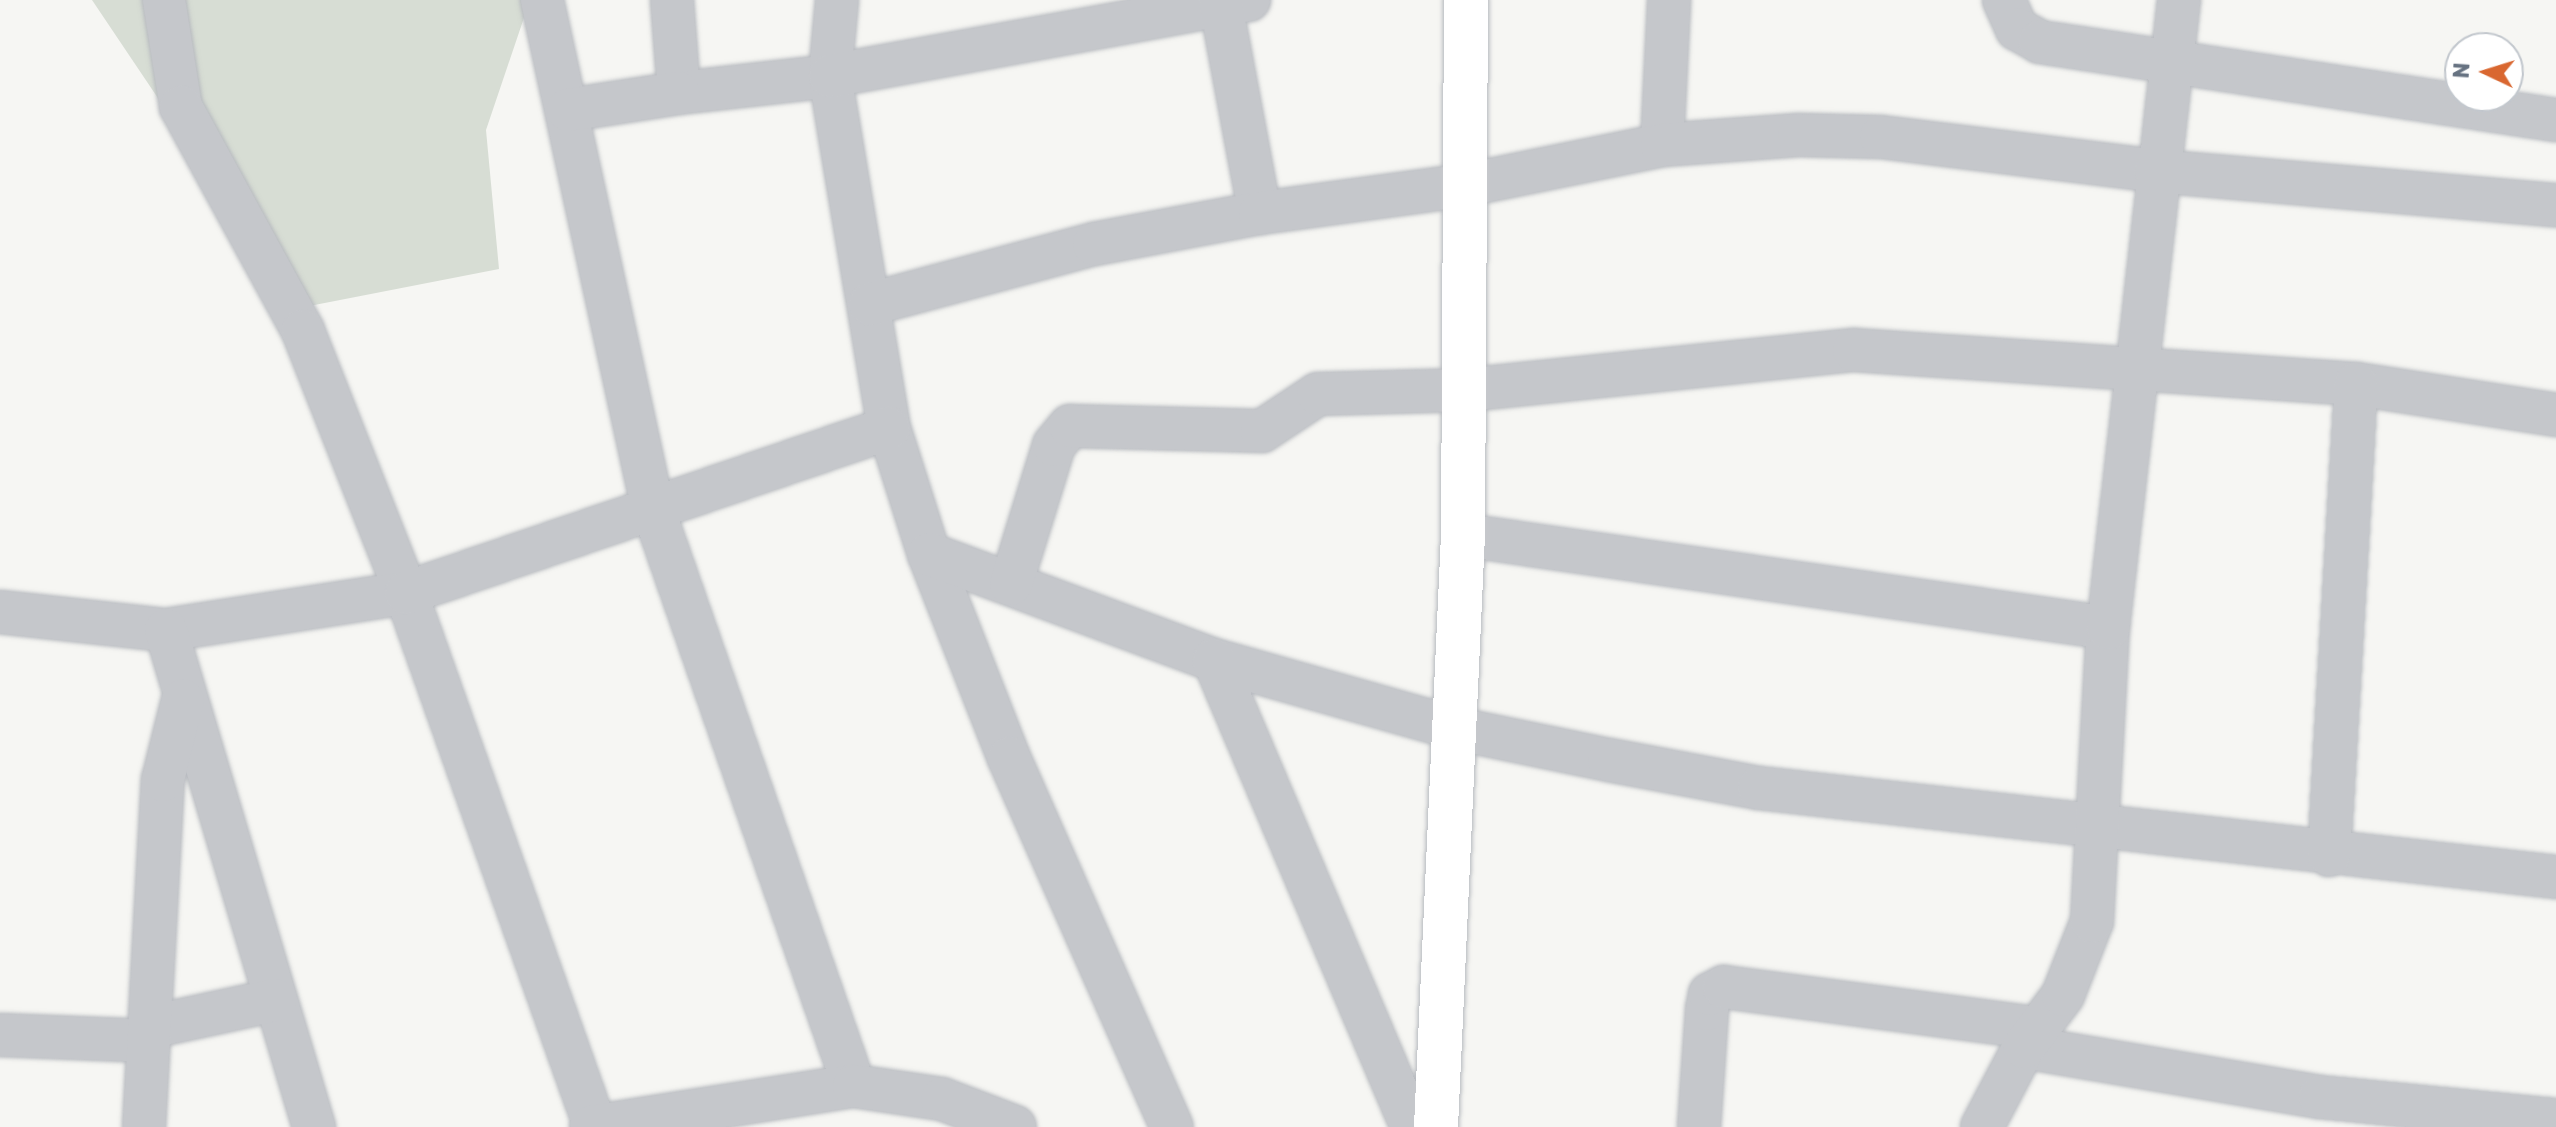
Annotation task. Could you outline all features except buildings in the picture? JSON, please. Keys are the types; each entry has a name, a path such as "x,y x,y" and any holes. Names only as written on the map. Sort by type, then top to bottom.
{"street":[{"path":"164,0 181,107 303,331 406,593 593,1126 797,1110 854,1086 942,1099 1015,1127"},
{"path":"542,0 653,509 854,1086"},
{"path":"672,0 679,93"},
{"path":"837,0 830,76 889,428 929,554 1009,758 1172,1127"},
{"path":"1436,1127 1458,729 1465,390 1466,0"},
{"path":"1662,145 1669,0"},
{"path":"2004,0 2017,29 2040,42 2556,120"},
{"path":"1982,1127 2031,1038 2080,962 2102,828 2108,628 2133,374 2179,0"},
{"path":"568,110 679,93 830,76 1230,1 1260,213"},
{"path":"870,304 1094,244 1260,213 1466,185 1662,145 1835,134 2156,171 2556,205"},
{"path":"1011,584 1054,445 1070,426 1262,431 1318,394 1465,390 1854,350 2133,374 2356,384 2556,415"},
{"path":"2329,855 2356,384"},
{"path":"0,612 166,630 406,593 889,428"},
{"path":"1463,535 2108,628"},
{"path":"929,554 1214,660 1458,729 1759,788 2329,855 2556,877"},
{"path":"166,630 183,700 314,1127"},
{"path":"1214,660 1412,1127"},
{"path":"144,1127 163,780 183,700"},
{"path":"1699,1127 1707,1009 1710,994 1724,987 2031,1038 2316,1112 2556,1120"},
{"path":"0,1035 149,1034 275,1000"}],"shaded area":[{"path":"92,0 530,0 486,130 499,269 299,308"}]}
